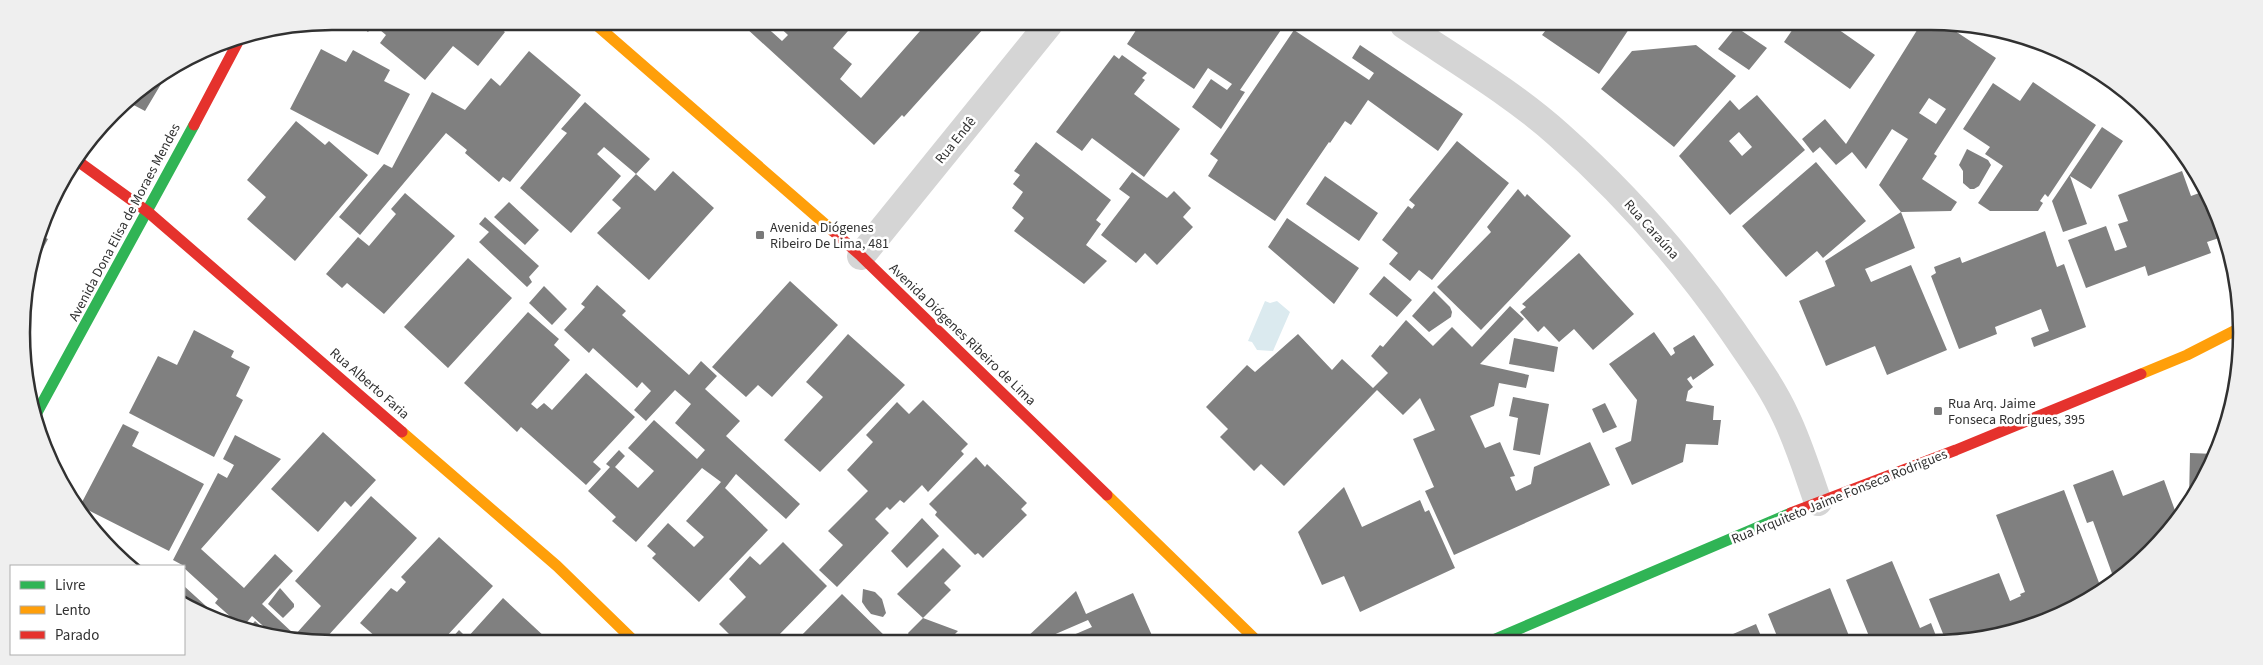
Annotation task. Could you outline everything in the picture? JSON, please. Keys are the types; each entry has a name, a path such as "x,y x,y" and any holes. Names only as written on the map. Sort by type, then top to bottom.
{"street":[{"name":"Avenida Diógenes Ribeiro de Lima","path":"602,30 861,256 1251,635"},
{"name":"Rua Endê","path":"861,256 1044,30"},
{"name":"Rua Caraúna","path":"1411,30 1489,82 1558,134 1660,236 1704,289 1762,374 1786,417 1818,502"},
{"name":"Avenida Dona Elisa de Moraes Mendes","path":"39,408 148,212 236,46"},
{"name":"Rua Alberto Faria","path":"81,164 148,212 558,566 629,635"},
{"name":"Rua Arquiteto Jaime Fonseca Rodrigues","path":"1504,635 1818,502 1956,450 2187,355 2233,332"},
{"name":"Rua Arquiteto Jaime Fonseca Rodrigues","path":"2187,355 2232,347"}],"shaded area":[{"path":"1265,301 1270,303 1277,301 1290,312 1273,351 1257,350 1252,342 1248,341"}],"building":[{"path":"380,30 502,30 505,32 478,66 453,46 425,80 380,43 386,35"},
{"path":"748,30 770,30 782,41 788,35 783,30 849,30 833,48 852,64 840,79 861,98 921,30 982,30 904,117 902,115 874,145"},
{"path":"1136,30 1281,30 1240,90 1245,92 1221,129 1192,107 1211,79 1227,90 1232,84 1208,68 1194,89 1127,44"},
{"path":"1294,30 1369,80 1374,73 1352,58 1360,45 1463,114 1438,151 1368,100 1351,125 1345,121 1275,221 1208,176 1218,160 1210,154"},
{"path":"1546,30 1628,30 1599,74 1542,35"},
{"path":"1734,30 1740,30 1767,48 1749,70 1718,49"},
{"path":"1792,30 1839,30 1875,55 1850,89 1784,42"},
{"path":"1917,30 1956,32 1996,58 1934,154 1937,156 1922,179 1957,202 1951,211 1901,212 1879,185 1908,139 1892,129 1866,169 1852,152 1836,165 1820,147 1813,153 1802,139 1825,119 1846,144","holes":["1929,98 1946,109 1936,124 1919,113"]},
{"path":"1696,45 1736,76 1674,147 1601,89 1632,51"},
{"path":"321,49 346,62 353,50 390,70 384,81 410,94 378,155 290,109"},
{"path":"529,51 581,95 510,182 503,177 499,182 465,153 467,150 446,133 360,235 339,217 384,164 392,168 432,92 465,110 491,78 500,86"},
{"path":"1114,55 1119,59 1122,55 1147,73 1142,78 1145,80 1134,94 1180,129 1144,177 1092,138 1082,151 1056,132"},
{"path":"2033,82 2096,125 2048,197 2045,194 2040,201 2043,203 2038,211 1990,211 1978,203 2003,166 1985,154 1990,147 1963,129 1993,83 2020,101"},
{"path":"162,83 145,111 133,105"},
{"path":"1757,95 1805,150 1730,215 1679,156 1730,100 1739,110","holes":["1739,132 1752,147 1742,156 1729,141"]},
{"path":"585,102 650,159 636,174 604,147 597,154 621,176 571,233 520,188 567,133 561,129"},
{"path":"296,121 325,145 329,141 368,175 295,261 247,219 266,197 247,180"},
{"path":"2102,127 2123,141 2091,189 2070,176 2087,224 2063,232 2052,201"},
{"path":"1457,141 1509,183 1432,280 1419,270 1410,281 1389,264 1398,253 1382,240 1408,206 1412,209 1415,205 1409,200"},
{"path":"1036,142 1111,200 1096,220 1101,224 1086,245 1107,261 1084,284 1014,231 1024,218 1012,208 1023,192 1013,184 1020,175 1014,171"},
{"path":"1967,149 1988,160 1991,165 1979,186 1974,189 1970,189 1963,183 1963,171 1959,165"},
{"path":"1816,162 1866,221 1823,258 1817,251 1786,277 1742,226"},
{"path":"673,171 714,208 649,280 597,233 621,208 612,200 636,174 655,191"},
{"path":"2182,171 2191,196 2199,193 2202,199 2217,235 2218,238 2207,242 2211,253 2148,276 2145,266 2086,288 2068,240 2106,226 2115,251 2127,247 2118,224 2128,221 2118,195"},
{"path":"1132,172 1167,198 1174,191 1191,208 1183,217 1193,227 1157,265 1145,253 1136,263 1101,235 1130,197 1119,189"},
{"path":"1325,176 1378,213 1359,241 1306,204"},
{"path":"1518,189 1525,197 1527,194 1571,236 1481,330 1437,287 1491,232 1487,227"},
{"path":"405,193 455,236 384,314 347,283 342,288 326,274 358,237 369,246 396,214 391,209"},
{"path":"509,202 539,230 525,245 494,217"},
{"path":"1901,212 1915,248 1865,269 1871,282 1911,265 1947,350 1887,375 1875,346 1826,366 1799,301 1835,286 1825,261"},
{"path":"485,217 539,266 529,277 532,282 527,287 479,242 489,232 479,224"},
{"path":"1287,218 1359,268 1334,304 1268,247"},
{"path":"2045,231 2057,267 2064,264 2086,327 2034,347 2031,338 2049,331 2041,309 1995,327 1997,334 1959,349 1931,276 1936,273 1934,267 1960,257 1962,263"},
{"path":"45,238 48,239 40,254"},
{"path":"1579,253 1634,314 1593,350 1574,329 1559,342 1544,326 1538,332 1520,312 1526,307 1522,304"},
{"path":"468,258 512,298 448,368 404,327"},
{"path":"1384,276 1412,300 1397,317 1369,294"},
{"path":"790,281 838,325 772,397 758,385 746,397 712,367"},
{"path":"597,285 626,311 622,315 689,375 701,361 717,376 705,389 740,421 726,436 800,504 786,519 736,474 725,488 768,530 699,602 652,558 656,554 647,546 668,523 694,547 704,537 686,521 721,482 702,468 636,542 612,521 616,517 588,491 610,467 606,464 619,450 625,456 615,467 638,488 654,471 628,448 654,420 697,459 705,450 675,423 691,404 675,390 646,421 634,410 651,391 642,382 637,388 593,348 589,353 564,330 585,307 581,304"},
{"path":"544,286 567,309 552,325 529,303"},
{"path":"1434,291 1450,307 1452,312 1451,317 1429,332 1412,316"},
{"path":"1510,306 1524,319 1480,364 1529,375 1526,388 1499,383 1494,406 1470,416 1485,448 1500,442 1515,476 1510,477 1516,491 1531,484 1534,467 1590,442 1610,485 1454,555 1425,491 1434,487 1413,439 1435,430 1420,398 1403,415 1377,390 1284,486 1261,464 1254,471 1220,437 1228,429 1206,407 1247,365 1255,372 1298,334 1332,370 1342,359 1373,388 1388,373 1371,356 1380,345 1383,347 1406,320 1433,346 1452,327 1472,347"},
{"path":"528,312 559,339 554,345 570,360 531,404 537,409 544,403 552,410 586,373 635,417 593,462 601,469 586,485 521,427 517,432 464,383"},
{"path":"194,330 234,351 231,357 250,367 236,396 243,400 214,457 129,413 158,356 177,365"},
{"path":"1654,332 1671,356 1675,353 1673,348 1694,335 1714,365 1693,380 1691,376 1687,379 1693,387 1688,391 1686,401 1714,406 1713,420 1721,420 1718,445 1686,444 1683,462 1632,485 1615,448 1631,441 1637,400 1609,364"},
{"path":"848,334 905,385 820,472 784,440 823,397 806,382"},
{"path":"1514,338 1558,347 1554,372 1509,364"},
{"path":"1513,397 1549,404 1540,455 1513,450 1518,418 1509,416"},
{"path":"923,400 968,444 961,451 964,454 928,492 922,485 904,503 900,500 890,510 887,507 875,519 889,533 837,587 819,570 843,545 828,531 868,491 847,470 873,442 866,435 897,402 909,414"},
{"path":"1605,403 1617,427 1603,433 1592,409"},
{"path":"123,424 139,432 132,446 204,484 169,551 88,510 82,502"},
{"path":"323,432 376,480 351,507 345,501 318,532 271,489"},
{"path":"235,435 281,459 201,549 244,588 275,554 293,571 262,604 292,632 264,627 252,616 247,623 232,618 215,603 218,599 185,569 185,565 173,560 218,473 227,478 234,465 223,459"},
{"path":"2190,453 2207,454 2202,466 2189,489"},
{"path":"976,457 985,467 987,464 1027,503 1021,509 1027,515 983,558 978,553 975,555 935,515 937,512 929,504"},
{"path":"2113,470 2123,496 2164,480 2175,510 2158,532 2130,560 2112,574 2093,521 2087,523 2073,485"},
{"path":"1344,487 1362,527 1420,500 1425,512 1429,510 1455,568 1360,612 1344,576 1322,585 1298,532"},
{"path":"2064,490 2099,584 2064,604 2028,619 1990,629 1943,634 1929,599 1999,573 2010,601 2025,592 1996,515"},
{"path":"371,496 417,538 329,635 297,632 321,606 295,581"},
{"path":"922,518 939,536 907,568 891,551"},
{"path":"439,537 493,586 448,635 374,635 360,623 391,588 397,592 406,582 401,577"},
{"path":"783,542 827,586 779,635 730,635 719,624 746,597 729,579 750,556 760,565"},
{"path":"943,548 961,566 944,583 951,590 923,618 897,594"},
{"path":"1892,561 1920,628 1931,623 1936,635 1869,635 1846,580"},
{"path":"185,587 208,608 185,596"},
{"path":"280,588 294,604 294,607 283,618 268,604"},
{"path":"1830,588 1849,635 1777,635 1768,614"},
{"path":"863,589 875,592 882,599 886,613 883,617 871,614 866,608 862,602"},
{"path":"1076,591 1086,614 1133,593 1152,635 1073,635 1092,627 1088,620 1053,635 1029,635"},
{"path":"842,594 884,635 802,635"},
{"path":"503,598 543,635 470,635"},
{"path":"923,618 958,631 954,635 909,635 908,633"},
{"path":"255,621 261,627 254,625 252,624"},
{"path":"1756,624 1761,635 1731,635"},
{"path":"459,630 464,635 455,635"}],"traffic: fast":[{"path":"39,408 194,125"},
{"path":"1505,635 1791,513"}],"traffic: slow":[{"path":"602,30 833,231"},
{"path":"2141,374 2187,355 2233,332"},
{"path":"402,432 557,566 628,635"},
{"path":"1107,495 1251,635"}],"traffic: jam":[{"path":"194,125 236,46"},
{"path":"81,164 148,212 402,432"},
{"path":"833,231 1107,495"},
{"path":"1791,513 1956,450 2141,374"}],"place":[{"name":"Avenida Diógenes Ribeiro De Lima, 481","path":"760,235"},
{"name":"Rua Arq. Jaime Fonseca Rodrigues, 395","path":"1938,411"}]}
